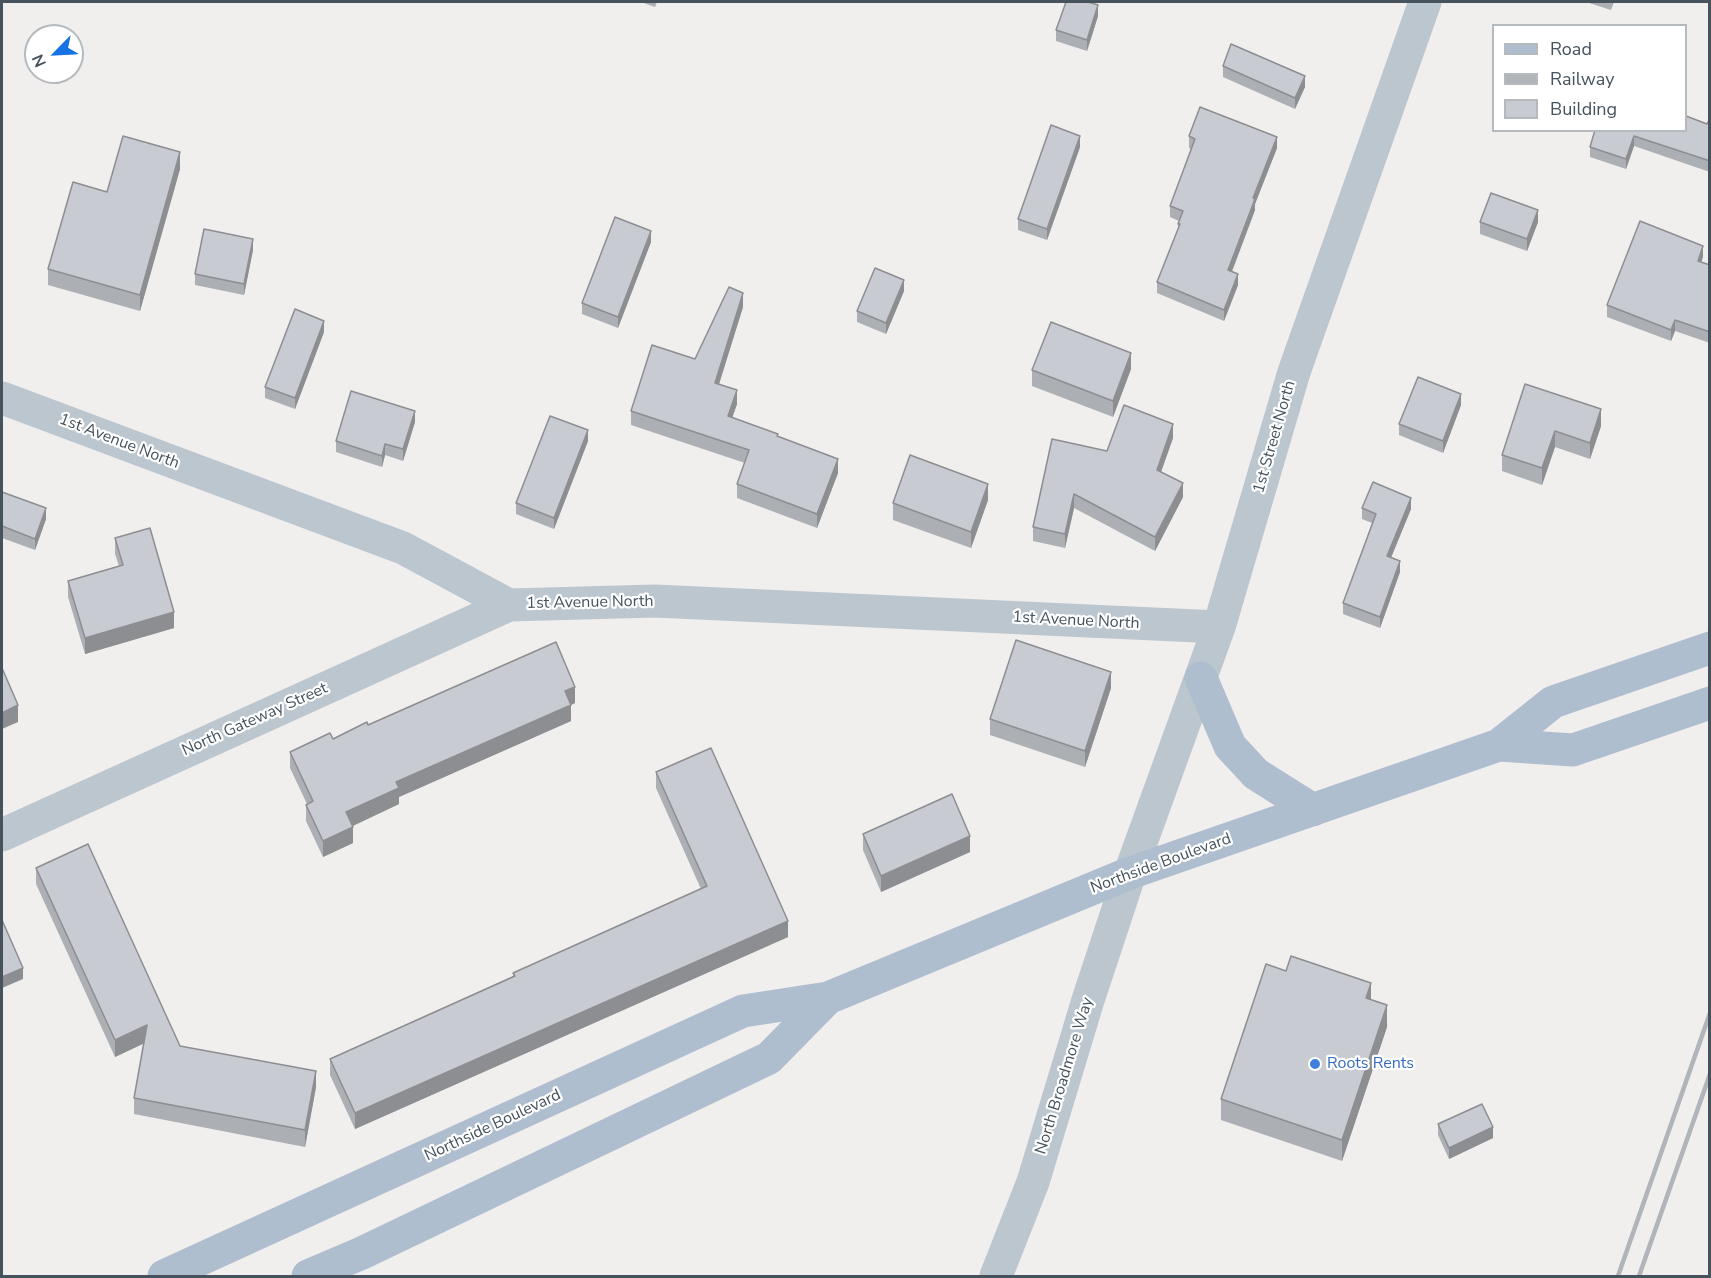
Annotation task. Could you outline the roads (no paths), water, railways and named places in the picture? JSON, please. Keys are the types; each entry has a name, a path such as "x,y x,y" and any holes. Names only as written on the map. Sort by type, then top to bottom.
{"main road":[{"name":"Northside Boulevard","path":"164,1276 743,1011 828,998 1130,873 1499,745 1553,702 1695,653"},
{"path":"1201,678 1230,746 1256,774 1313,810"},
{"name":"Northside Boulevard","path":"1499,745 1573,750 1710,703"},
{"name":"Northside Boulevard","path":"308,1276 362,1253 769,1058 828,998"}],"street":[{"name":"1st Street North","path":"1130,873 1219,627 1294,372 1425,2"},
{"name":"1st Avenue North","path":"2,398 403,548 509,604 655,601 1219,627"},
{"name":"North Gateway Street","path":"2,835 509,604"},
{"name":"North Broadmore Way","path":"996,1276 1033,1182 1088,1000 1130,873"}],"railway":[{"path":"1618,1276 1710,1013"},
{"path":"1639,1276 1710,1074"}],"place":[{"name":"Roots Rents","path":"1315,1064"}]}
